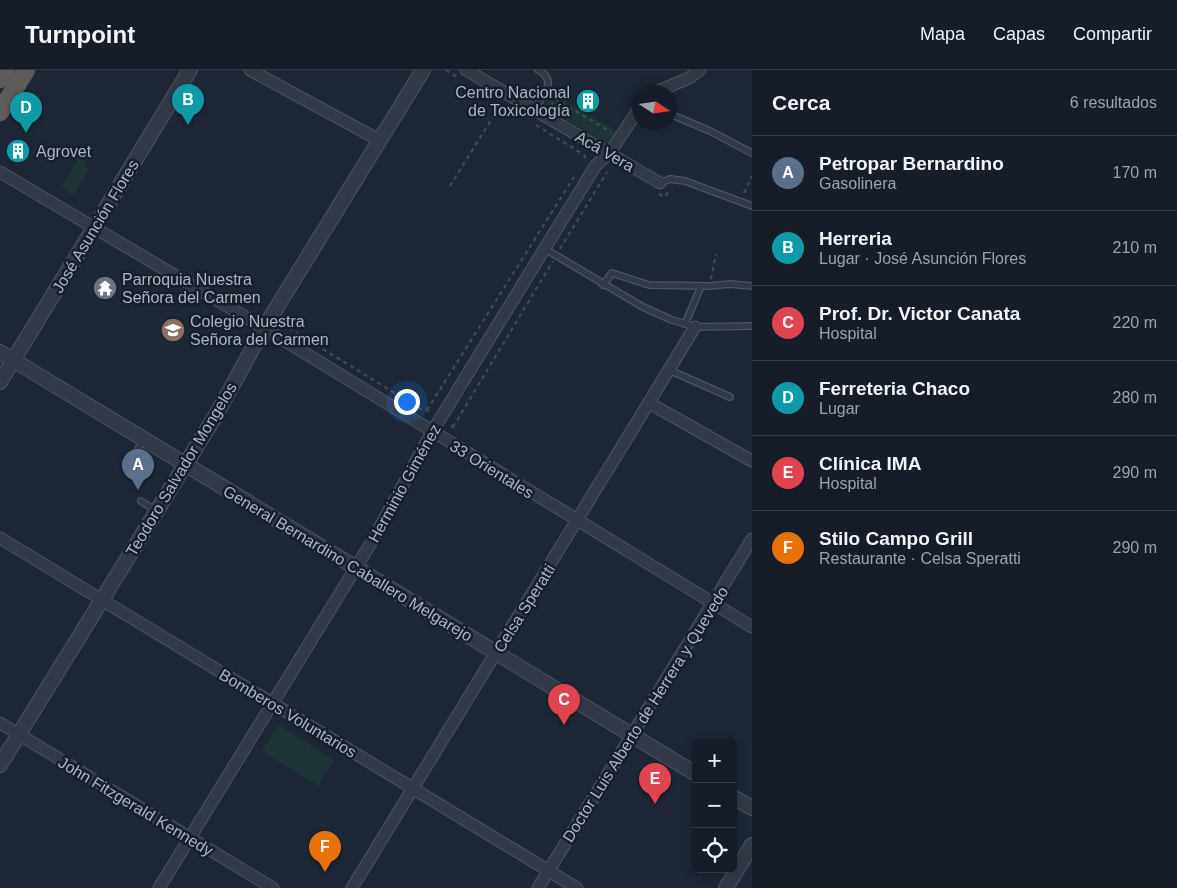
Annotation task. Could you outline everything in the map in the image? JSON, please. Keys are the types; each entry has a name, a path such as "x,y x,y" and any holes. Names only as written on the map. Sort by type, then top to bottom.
{"highway":[{"path":"0,79 5,70"},
{"path":"0,112 26,70"}],"street":[{"name":"José Asunción Flores","path":"0,382 190,70"},
{"path":"250,70 379,140"},
{"name":"Teodoro Salvador Mongelos","path":"0,765 216,414 264,328 423,70"},
{"name":"Acá Vera","path":"466,70 660,183"},
{"path":"672,85 689,78 700,70"},
{"name":"Herminio Giménez","path":"159,888 356,568 432,432 596,165 609,154 632,119"},
{"name":"33 Orientales","path":"0,172 264,328 752,627"},
{"name":"Celsa Speratti","path":"352,888 669,370 690,326"},
{"name":"General Bernardino Caballero Melgarejo","path":"0,352 692,772"},
{"path":"649,403 752,461"},
{"name":"Bomberos Voluntarios","path":"0,538 577,888"},
{"name":"Doctor Luis Alberto de Herrera y Quevedo","path":"538,888 752,539"},
{"name":"John Fitzgerald Kennedy","path":"0,723 273,888"},
{"path":"737,799 752,808"},
{"path":"726,888 752,845"}],"lane":[{"path":"534,110 548,86 548,79 545,74 538,70"},
{"path":"677,117 710,131 752,154"},
{"name":"Acá Vera","path":"660,183 670,178 685,181 752,206"},
{"path":"545,250 643,307 690,326 752,326"},
{"path":"603,285 612,273 649,285 709,286 730,284 752,286"},
{"path":"690,326 701,286"},
{"path":"669,370 730,397"},
{"path":"129,466 142,439"},
{"path":"141,501 156,511"}],"path":[{"path":"550,107 555,99 613,133"},
{"path":"450,186 501,104"},
{"name":"Herminio Giménez","path":"452,426 608,168"},
{"name":"Herminio Giménez","path":"281,320 282,324 424,411 428,411 575,176"},
{"path":"739,202 752,176"},
{"path":"709,286 716,254"}],"green space":[{"path":"553,94 617,131 610,143 606,143 545,107"},
{"path":"79,158 87,163 85,166 89,169 73,195 61,187"},
{"path":"278,725 334,760 318,786 262,751"}],"place":[{"name":"Centro Nacional de Toxicología","path":"588,101"},
{"name":"Herreria","path":"188,125"},
{"name":"Ferreteria Chaco","path":"26,133"},
{"name":"Agrovet","path":"18,151"},
{"name":"Parroquia Nuestra Señora del Carmen","path":"105,288"},
{"name":"Colegio Nuestra Señora del Carmen","path":"173,330"},
{"name":"Petropar Bernardino","path":"138,490"},
{"name":"Prof. Dr. Victor Canata","path":"564,725"},
{"name":"Clínica IMA","path":"655,804"},
{"name":"Stilo Campo Grill","path":"325,872"}]}
